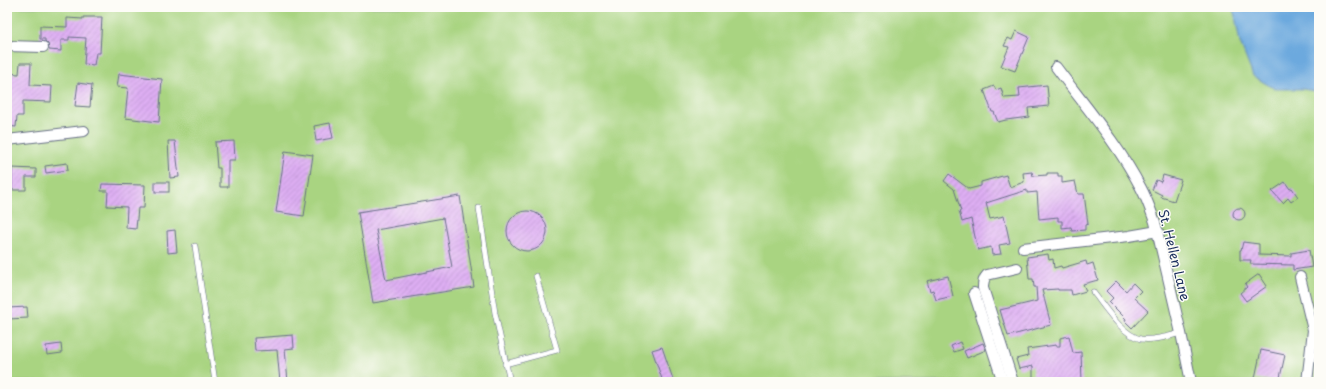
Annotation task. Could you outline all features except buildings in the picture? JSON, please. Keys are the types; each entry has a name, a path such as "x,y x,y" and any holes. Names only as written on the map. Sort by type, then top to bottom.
{"street":[{"path":"7,46 43,47"},
{"name":"St. Hellen Lane","path":"1056,67 1119,152 1141,189 1156,222 1191,382"},
{"path":"7,140 84,131"},
{"path":"1023,248 1129,236 1158,231"},
{"path":"1013,382 993,322 983,288 983,282 987,275 1017,268"},
{"path":"1300,277 1316,338 1307,382"},
{"path":"974,293 1003,382"}],"lane":[{"path":"479,208 495,313 510,382"},
{"path":"195,246 215,382"},
{"path":"505,364 557,350 536,276"},
{"path":"1094,292 1125,331 1132,335 1141,339 1150,339 1181,333"}],"green space":[{"path":"7,7 1319,7 1319,382 7,382"}],"water":[{"path":"1232,7 1319,7 1319,92 1303,89 1275,89 1253,76 1240,43"}]}
